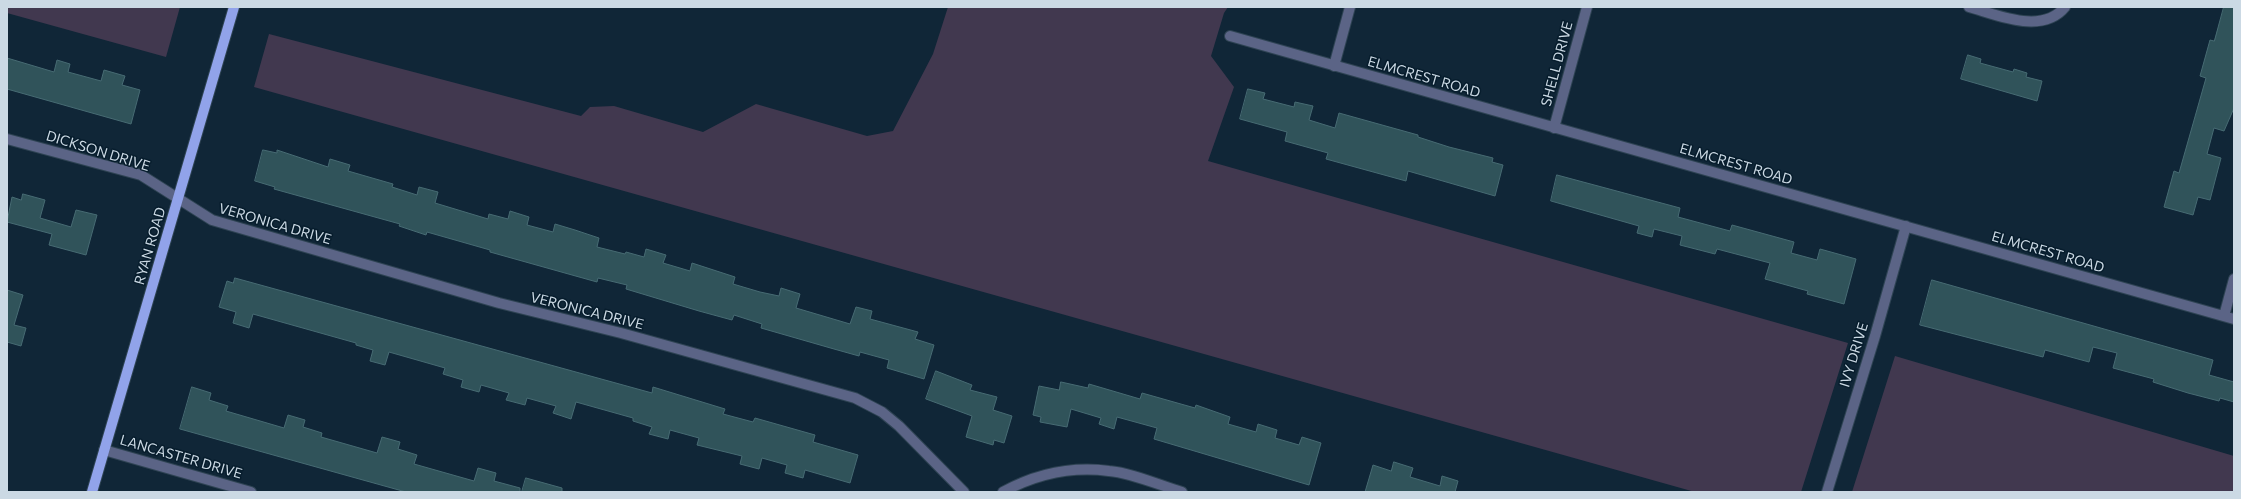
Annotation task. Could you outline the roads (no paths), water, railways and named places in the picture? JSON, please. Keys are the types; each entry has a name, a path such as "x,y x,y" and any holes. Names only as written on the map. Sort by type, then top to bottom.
{"main road":[{"name":"RYAN ROAD","path":"92,492 234,7"}],"street":[{"path":"1334,66 1350,7"},
{"name":"SHELL DRIVE","path":"1554,128 1587,7"},
{"path":"1969,7 2016,20 2035,22 2054,17 2065,7"},
{"name":"ELMCREST ROAD","path":"1230,36 2229,317"},
{"name":"DICKSON DRIVE","path":"7,139 141,175 178,198"},
{"name":"VERONICA DRIVE","path":"178,198 212,220 499,303 628,335 855,398 882,412 899,426 964,492"},
{"name":"IVY DRIVE","path":"1827,492 1875,336 1906,226"},
{"path":"2229,317 2234,279"},
{"name":"LANCASTER DRIVE","path":"104,450 251,492"},
{"path":"1003,492 1018,484 1044,474 1075,469 1110,471 1182,492"}]}
